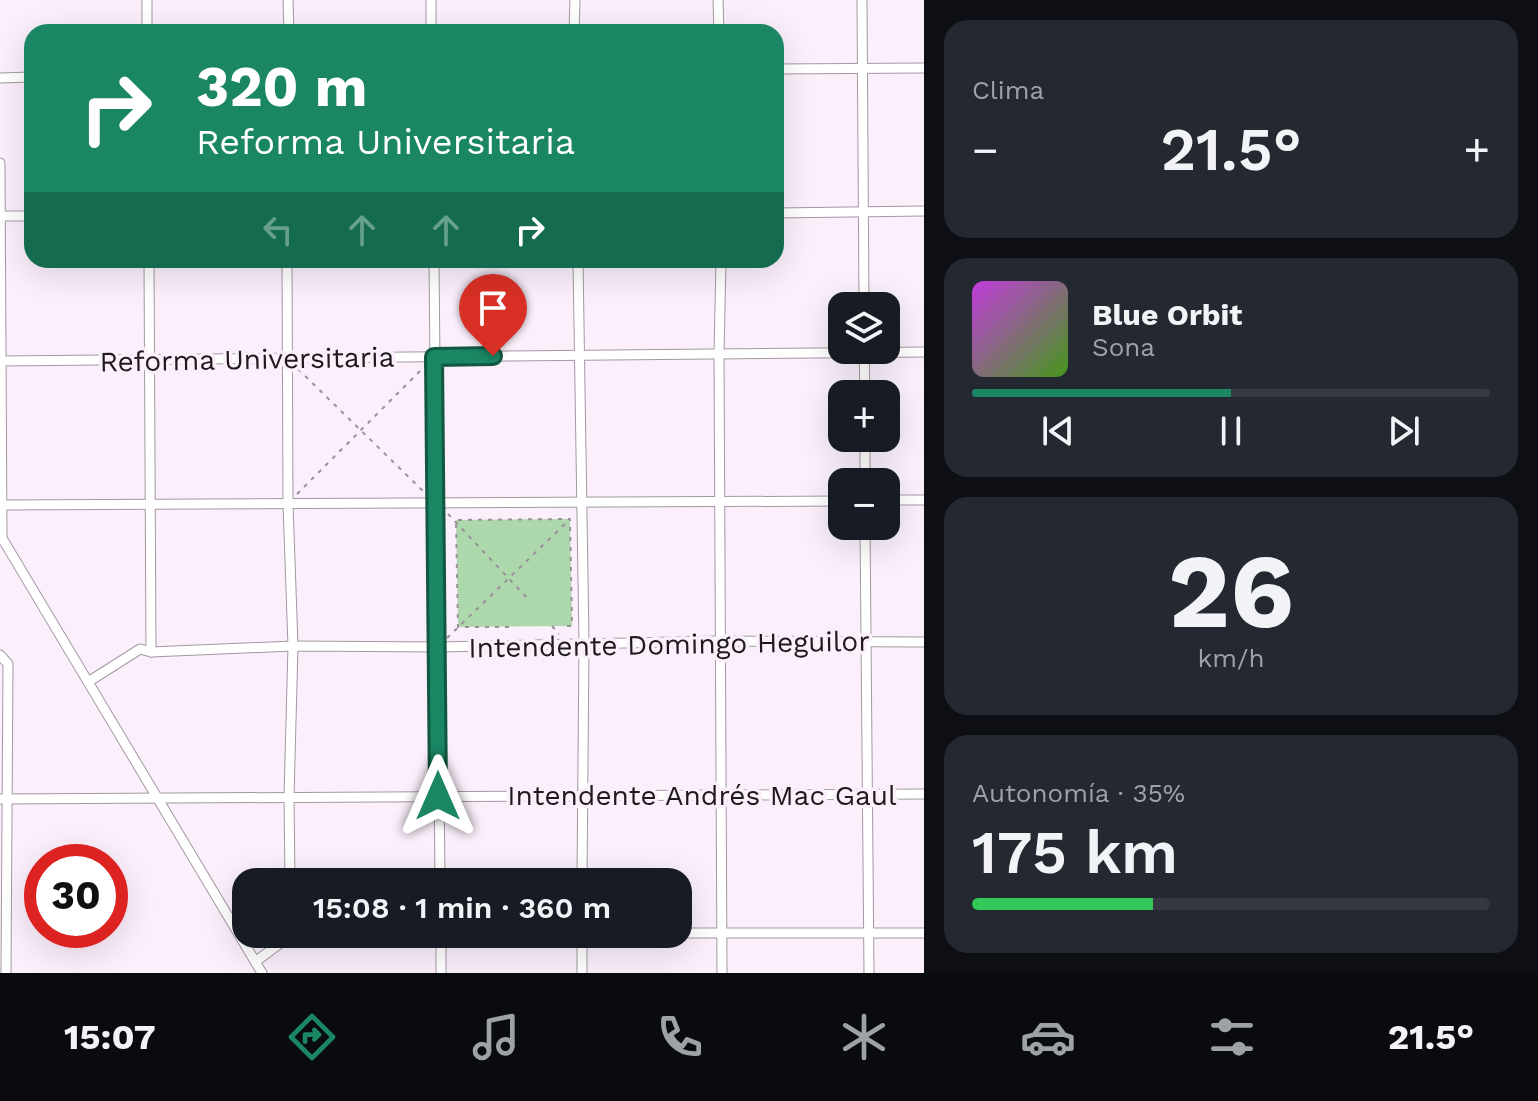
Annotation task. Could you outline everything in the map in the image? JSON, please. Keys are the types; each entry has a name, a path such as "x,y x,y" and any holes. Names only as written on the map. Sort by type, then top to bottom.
{"street":[{"path":"147,0 147,24"},
{"path":"288,0 289,24"},
{"path":"431,0 431,24"},
{"path":"574,24 575,0"},
{"path":"718,0 719,24"},
{"path":"862,0 864,292"},
{"path":"784,69 924,68"},
{"path":"0,78 24,77"},
{"path":"0,163 1,531 6,549 262,973"},
{"path":"784,213 924,211"},
{"path":"1,216 24,216"},
{"path":"149,268 151,652"},
{"path":"287,268 288,504 293,646 290,868"},
{"path":"434,268 440,868"},
{"path":"578,268 584,643 582,868"},
{"path":"721,268 722,973"},
{"name":"Reforma Universitaria","path":"1,361 828,352"},
{"name":"Reforma Universitaria","path":"900,352 924,352"},
{"path":"900,500 924,500"},
{"path":"2,505 828,501"},
{"path":"865,540 869,973"},
{"name":"Intendente Domingo Heguilor","path":"88,682 140,649 151,652 293,646 924,642"},
{"path":"1,655 8,664 4,722 3,866 6,973"},
{"name":"Intendente Andrés Mac Gaul","path":"4,799 924,794"},
{"path":"692,933 924,933"},
{"path":"256,961 273,948"},
{"path":"441,948 441,973"},
{"path":"582,948 582,973"}],"path":[{"path":"288,504 434,357"},
{"path":"288,358 434,503 456,520 529,600"},
{"path":"438,647 570,519 583,502"},
{"path":"456,520 570,519"},
{"path":"564,626 572,626 570,519"},
{"path":"456,520 458,627"},
{"path":"458,627 509,627"}],"green space":[{"path":"570,519 572,626 458,627 456,520"}],"route":[{"path":"438,796 434,357 493,356"}]}
